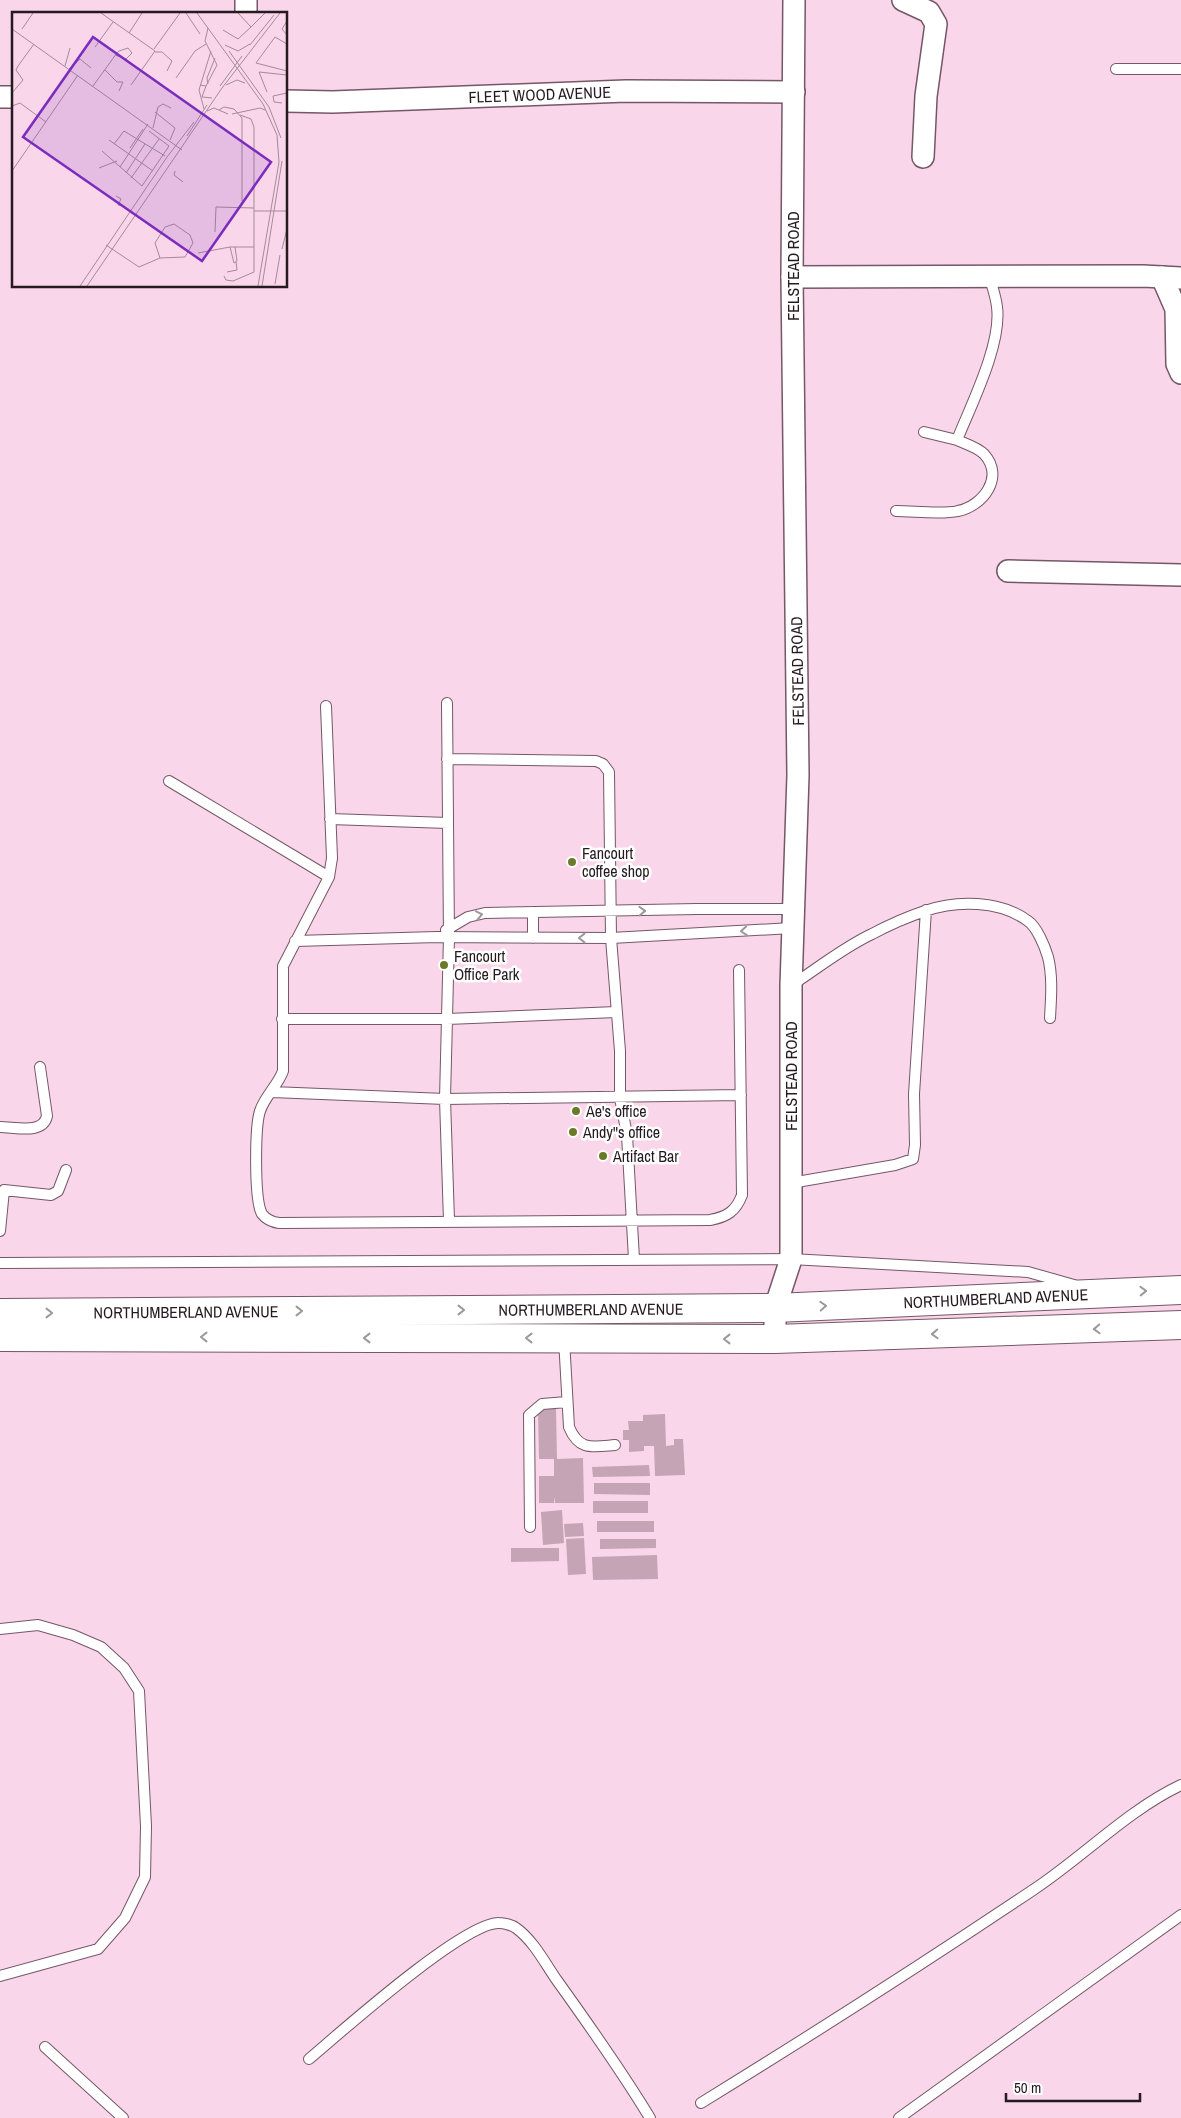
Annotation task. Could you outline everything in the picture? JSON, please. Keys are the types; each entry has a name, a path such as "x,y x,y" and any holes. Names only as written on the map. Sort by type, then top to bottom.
{"main road":[{"name":"NORTHUMBERLAND AVENUE","path":"0,1313 774,1308 1181,1290"},
{"name":"NORTHUMBERLAND AVENUE","path":"0,1337 775,1339 1181,1325"}],"street":[{"name":"FELSTEAD ROAD","path":"775,1339 774,1308 791,1259 791,986 798,775 792,277 794,0"},
{"path":"903,0 928,12 936,24 926,96 923,157"},
{"name":"FLEET WOOD AVENUE","path":"288,101 333,102 626,91 794,92"},
{"path":"792,277 1171,278 1176,309 1177,364 1181,373"},
{"path":"1008,570 1181,575"}],"lane":[{"path":"1116,69 1181,69"},
{"path":"957,440 992,350 997,308 990,277"},
{"path":"896,511 957,511 983,497 990,488 992,478 991,464 983,454 957,440 924,432"},
{"path":"447,703 449,933 445,1099 449,1221"},
{"path":"326,706 332,858 329,877 283,966 283,1071 261,1108 258,1120 256,1162 259,1204 262,1214 270,1221 278,1223 710,1220 731,1213 742,1195 739,970"},
{"path":"447,759 596,761 603,764 608,772 610,780 611,938 620,1098 627,1135 634,1220 634,1259"},
{"path":"169,781 329,877"},
{"path":"330,819 448,822"},
{"path":"791,986 871,934 926,910 957,904 986,904 1009,911 1029,921 1048,958 1051,988 1050,1018"},
{"path":"295,941 437,937 449,933 468,917 485,913 698,909 793,918"},
{"path":"791,1183 895,1165 913,1159 915,1145 914,1094 926,910"},
{"path":"533,912 533,938"},
{"path":"449,933 533,938 611,938 793,918"},
{"path":"282,1020 447,1019 616,1012"},
{"path":"0,1126 34,1128 41,1127 46,1122 46,1107 40,1067"},
{"path":"272,1092 445,1099 741,1095"},
{"path":"0,1231 2,1190 51,1195 58,1191 66,1170"},
{"path":"0,1264 791,1259 1028,1272 1102,1292"},
{"path":"564,1338 569,1427 574,1439 589,1447 615,1445"},
{"path":"530,1527 529,1415 542,1404 567,1402"},
{"path":"0,1628 38,1625 73,1635 101,1647 124,1668 139,1691 146,1826 145,1877 125,1918 98,1949 0,1976"},
{"path":"701,2104 1035,1889 1093,1847 1144,1805 1181,1785"},
{"path":"899,2118 1181,1915"},
{"path":"308,2059 370,2007 468,1933 487,1923 500,1922 516,1928 539,1955 615,2062 650,2118"},
{"path":"45,2047 123,2118"}],"building":[{"path":"538,1409 556,1409 557,1459 583,1458 584,1503 555,1503 555,1496 554,1503 539,1503 539,1476 554,1476 554,1459 539,1459"},
{"path":"665,1414 666,1446 674,1445 674,1439 683,1439 685,1475 655,1476 654,1446 644,1446 644,1451 629,1452 629,1440 623,1440 623,1430 629,1430 628,1421 643,1421 643,1415"},
{"path":"649,1465 650,1476 593,1477 592,1467"},
{"path":"594,1483 650,1483 650,1495 594,1494"},
{"path":"593,1501 648,1501 648,1513 593,1513"},
{"path":"562,1510 564,1543 543,1545 541,1512"},
{"path":"597,1521 654,1521 654,1532 597,1532"},
{"path":"583,1523 584,1536 565,1537 564,1524"},
{"path":"584,1538 586,1574 568,1575 566,1539"},
{"path":"600,1539 656,1539 656,1548 600,1549"},
{"path":"511,1548 559,1548 559,1561 511,1562"},
{"path":"657,1555 658,1579 593,1580 592,1557"}],"place":[{"name":"Fancourt coffee shop","path":"572,862"},
{"name":"Fancourt Office Park","path":"444,965"},
{"name":"Ae's office","path":"576,1111"},
{"name":"Andy''s office","path":"573,1132"},
{"name":"Artifact Bar","path":"603,1156"}]}
